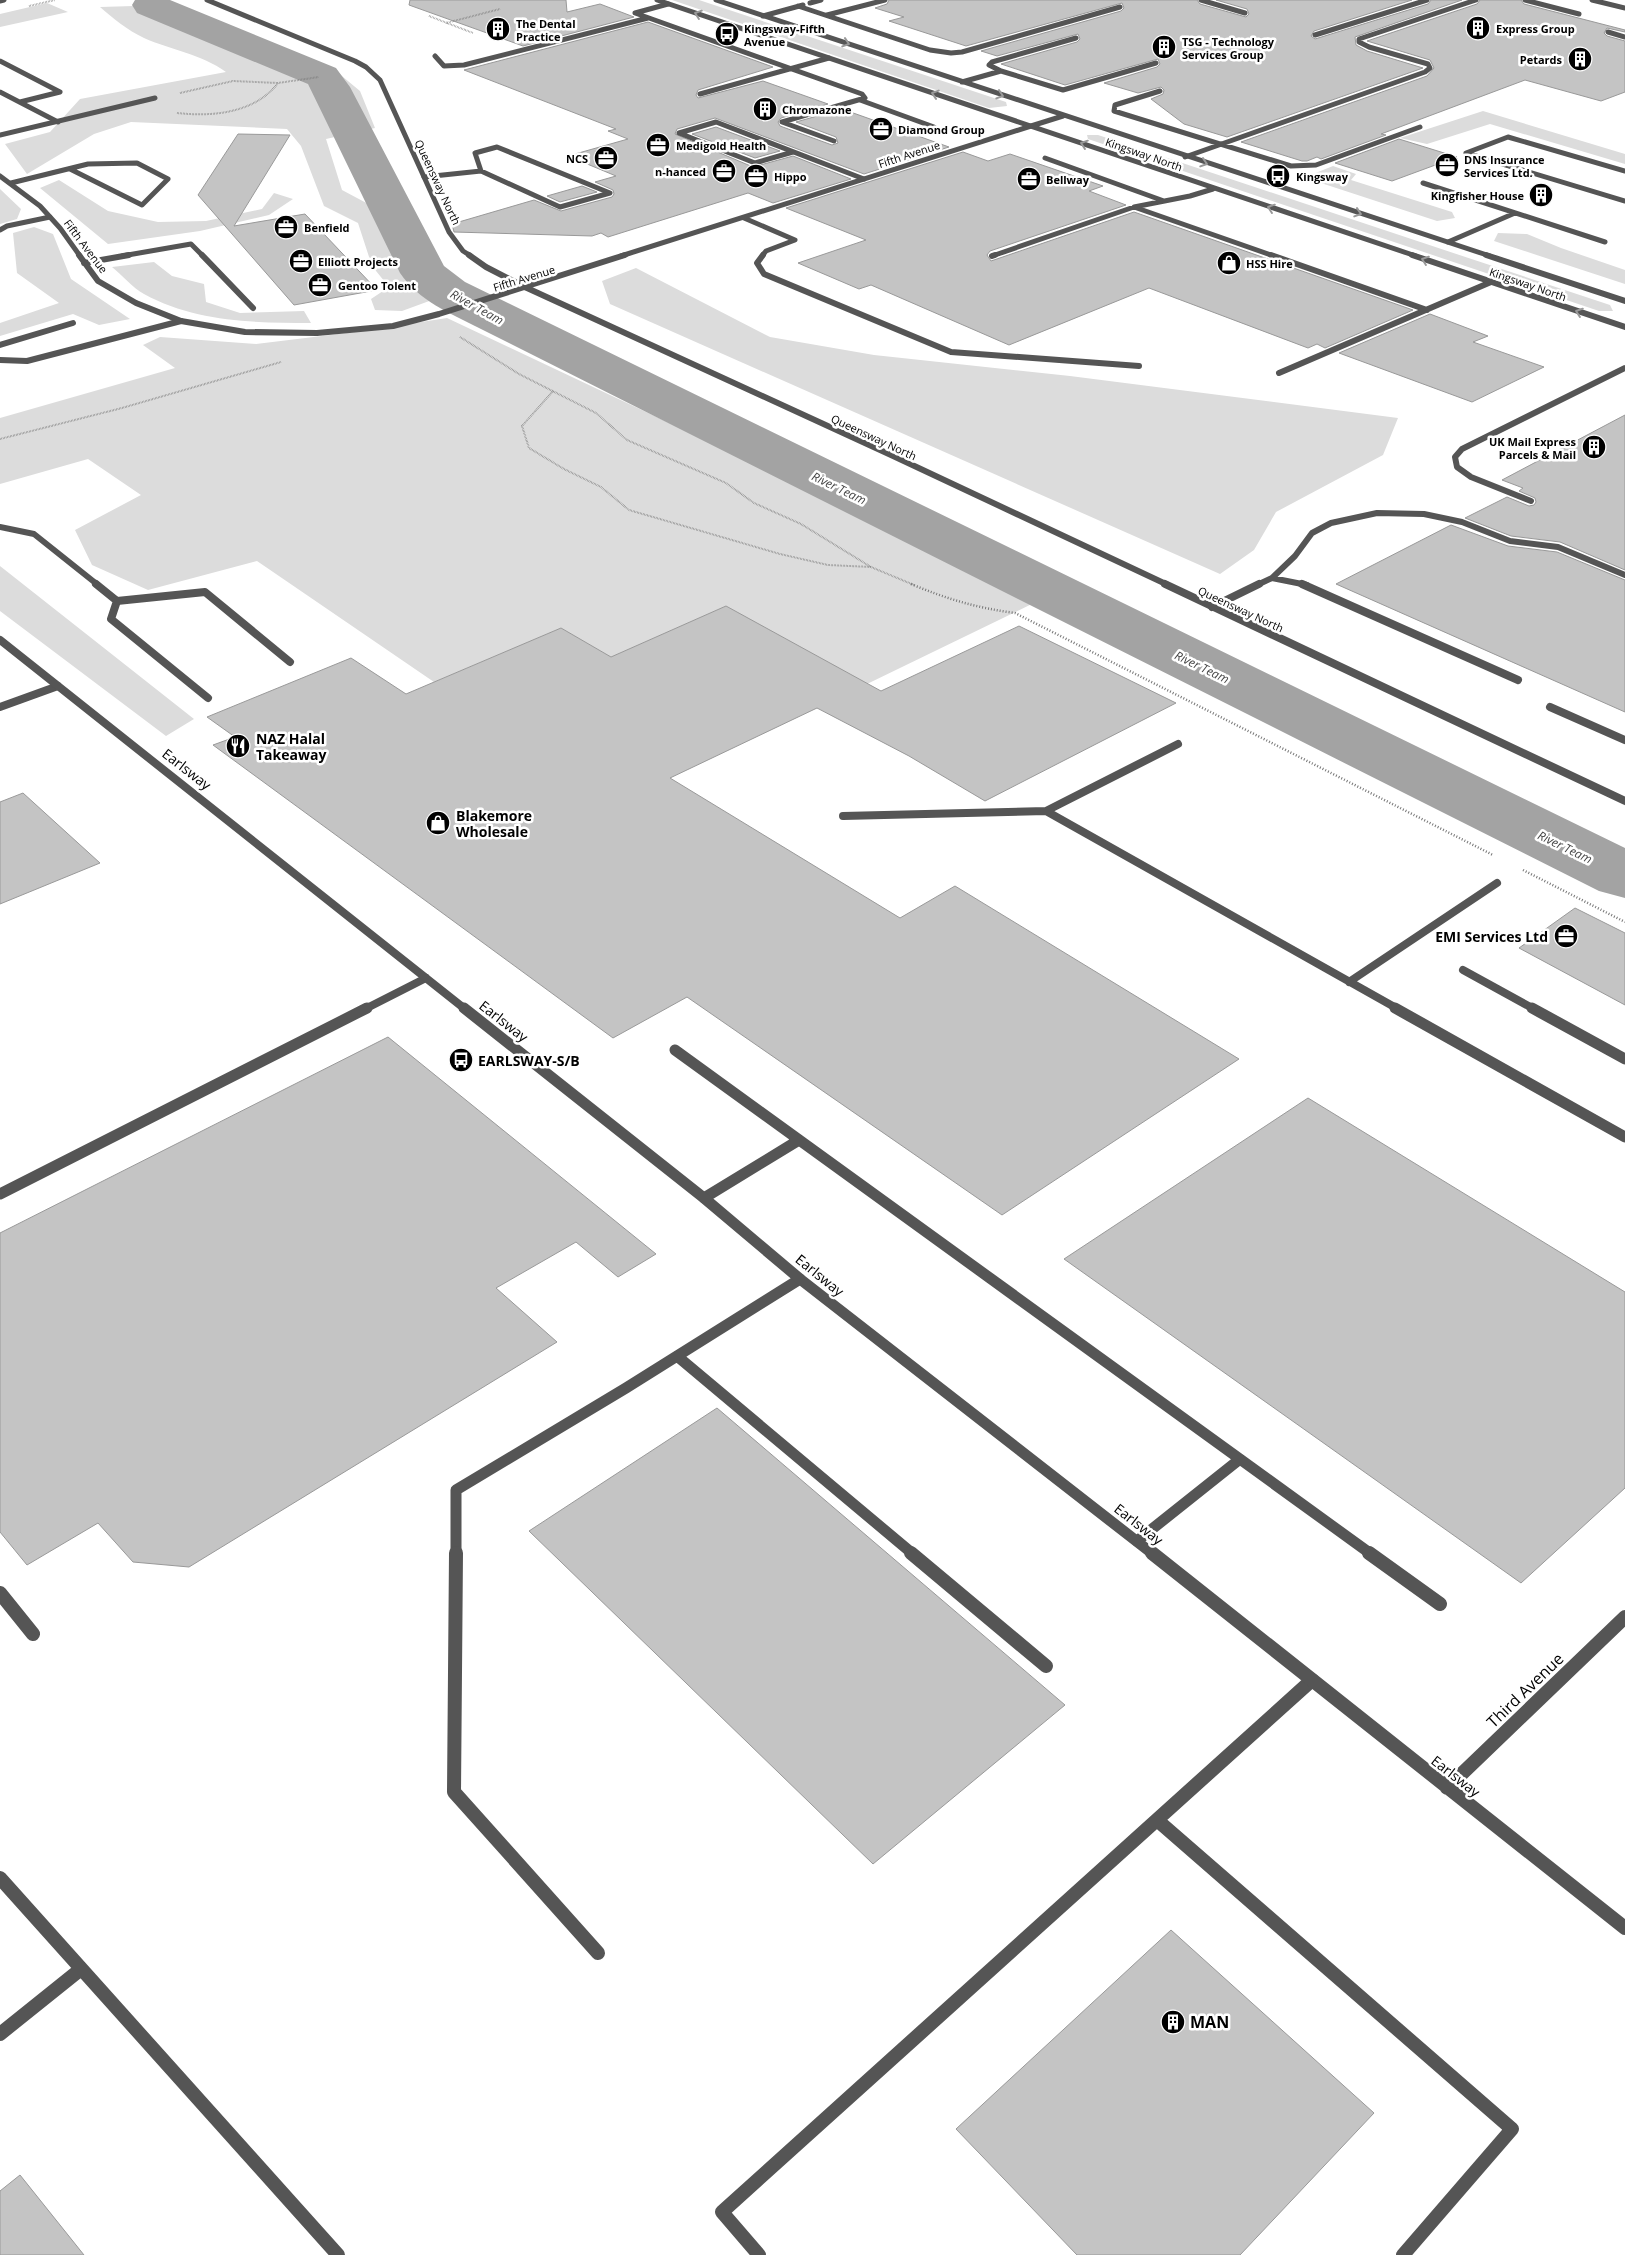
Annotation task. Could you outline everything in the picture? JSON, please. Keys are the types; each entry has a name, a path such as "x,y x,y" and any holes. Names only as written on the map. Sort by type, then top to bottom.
{"street":[{"path":"0,1 4,0"},
{"name":"Queensway North","path":"207,0 355,61 373,72 380,80 449,232 463,251 486,267 526,288 891,455 1625,801"},
{"name":"Kingsway North","path":"657,0 1625,328"},
{"name":"Kingsway North","path":"716,0 1185,157 1625,301"},
{"path":"800,0 810,3"},
{"path":"763,16 821,0"},
{"path":"826,15 884,0"},
{"path":"1201,0 1245,13"},
{"path":"1315,35 1428,0"},
{"path":"1185,157 1425,72 1430,68 1428,64 1369,47 1359,42 1359,39 1476,0"},
{"path":"1525,0 1580,14"},
{"path":"1592,0 1625,8"},
{"path":"668,4 635,13 862,94 865,98 860,100 782,122 834,141"},
{"path":"798,6 930,50 950,53 962,52 1120,7"},
{"path":"435,56 444,66 464,66 649,18"},
{"path":"1608,32 1625,37"},
{"path":"1076,38 992,62 989,65 1001,71 1063,90 1156,63"},
{"path":"700,94 829,58"},
{"path":"0,61 60,92 20,102"},
{"path":"962,82 1001,71"},
{"path":"1160,91 1113,108 1114,111 1281,164 1308,167 1420,127"},
{"path":"0,92 58,122"},
{"path":"0,136 155,98"},
{"path":"860,100 934,126"},
{"name":"Fifth Avenue","path":"0,176 40,206 50,216 98,281 136,304 181,321 245,332 317,333 393,326 439,314 1064,116"},
{"path":"793,152 755,163 679,133 716,122 864,179"},
{"path":"1625,171 1508,137 1466,153 1625,201"},
{"path":"424,177 481,172 560,207 610,194 497,147 475,153 481,172"},
{"path":"1045,158 1165,201"},
{"path":"11,184 88,164 137,163 168,179 142,205 70,169"},
{"path":"1424,183 1605,242"},
{"path":"992,256 1134,207 1213,189"},
{"path":"1134,207 1427,310"},
{"path":"1448,242 1516,213"},
{"path":"0,230 7,226 50,216"},
{"path":"744,218 795,240 766,252 757,263 764,274 951,352 1138,366"},
{"path":"84,263 191,244 253,308"},
{"path":"1278,373 1490,282"},
{"path":"0,360 27,361 181,321"},
{"path":"0,345 73,323"},
{"path":"1531,501 1471,477 1457,467 1454,457 1462,448 1625,368"},
{"path":"1212,607 1272,578 1295,556 1312,533 1331,523 1377,513 1424,514 1462,522 1510,541 1558,547 1625,575"},
{"path":"0,527 34,534 117,600 205,592 290,662"},
{"path":"1272,578 1306,585 1518,680"},
{"path":"117,600 111,619 208,698"},
{"name":"Earlsway","path":"0,640 704,1198 800,1279 1136,1541 1625,1928"},
{"path":"0,707 58,686"},
{"path":"1550,708 1625,740"},
{"path":"843,816 1046,811 1178,744"},
{"path":"1046,811 1625,1138"},
{"path":"1349,982 1497,883"},
{"path":"1463,970 1625,1059"},
{"path":"0,1194 426,978"},
{"path":"675,1050 1440,1604"},
{"path":"704,1198 799,1140"},
{"path":"598,1953 454,1792 456,1490 800,1279"},
{"path":"677,1356 1046,1666"},
{"path":"1136,1541 1240,1459"},
{"path":"0,1593 33,1634"},
{"name":"Third Avenue","path":"1447,1788 1625,1617"},
{"path":"759,2255 722,2212 1312,1680"},
{"path":"1156,1820 1512,2128 1403,2255"},
{"path":"0,1878 338,2255"},
{"path":"0,2034 81,1969"}],"path":[{"path":"446,23 500,9"},
{"path":"429,16 478,35"},
{"path":"155,98 233,81 278,83 328,76"},
{"path":"126,105 188,115 219,112 245,106 264,98 274,90 278,83"},
{"path":"427,317 519,374 596,412 628,440 704,475 726,483 754,503 801,524 871,567 949,600 984,609 1015,612 1501,859"},
{"path":"0,439 122,408 284,361"},
{"path":"553,391 522,426 529,448 601,488 629,510 780,554 828,565 871,567"},
{"path":"1518,868 1625,922"}],"shaded area":[{"path":"672,0 699,0 1006,102 1007,106 989,108"},
{"path":"47,3 68,12 0,27 0,14"},
{"path":"134,6 206,20 331,67 360,91 375,128 326,139 342,190 372,206 432,300 402,311 375,310 371,299 389,287 372,266 358,223 324,206 301,146 287,129 131,122 94,134 27,174 5,144 50,132 80,99 226,72 206,61 138,35 100,7"},
{"path":"1483,111 1625,154 1625,164 1490,124 1427,144 1400,138"},
{"path":"1087,135 1098,135 1610,305 1613,311 1599,311 1088,139"},
{"path":"1333,166 1356,174 1351,180 1452,212 1455,218 1437,221 1321,183 1308,176"},
{"path":"59,180 108,211 158,222 206,221 262,209 274,193 293,199 269,215 200,231 108,244 40,188"},
{"path":"0,189 21,209 17,219 0,224"},
{"path":"34,227 53,234 71,279 130,319 99,325 73,314 0,336 0,323 59,303 17,273 13,233"},
{"path":"1498,233 1527,234 1625,270 1625,284 1494,241"},
{"path":"154,262 172,276 204,284 206,302 240,313 304,311 311,323 225,319 184,310 144,294 112,267"},
{"path":"636,268 770,337 874,355 1070,376 1398,418 1383,455 1276,512 1254,550 1220,574 610,304 602,281"},
{"path":"447,318 1042,599 867,684 726,606 611,657 561,628 434,682 257,561 148,590 92,565 75,530 141,495 88,459 0,484 0,418 175,368 143,345 160,337 256,344 363,331"},
{"path":"0,566 194,719 166,736 0,611"}],"building":[{"path":"410,0 566,0 567,12 600,4 634,17 523,46 409,5"},
{"path":"889,0 1197,0 1200,4 1246,17 1249,14 1247,9 1216,0 1412,0 1314,31 1311,36 1315,39 1428,4 1431,0 1462,0 1355,37 1356,45 1367,51 1423,68 1227,137 1184,124 1151,99 1163,94 1164,90 1161,87 1138,93 1104,83 1157,67 1160,64 1158,59 1065,85 1001,64 1077,42 1080,39 1078,34 997,56 981,51 1121,11 1124,8 1122,3 966,46 889,21 904,17 875,8 887,4"},
{"path":"1480,0 1521,0 1524,4 1625,30 1625,32 1607,28 1604,33 1607,36 1625,41 1625,92 1601,101 1525,80 1381,134 1386,135 1321,159 1317,157 1307,161 1241,142 1427,76 1434,68 1430,60 1367,41 1477,4"},
{"path":"648,22 773,67 698,90 696,95 698,98 763,81 828,104 781,118 778,122 780,126 832,145 838,143 836,137 796,122 842,109 949,147 864,174 715,118 677,129 675,134 753,167 793,156 851,179 773,203 748,193 608,237 601,233 592,236 454,232 452,224 534,200 561,211 612,197 614,194 613,190 595,182 616,176 568,156 628,139 608,131 616,129 464,70"},
{"path":"716,127 780,151 755,158 692,134"},
{"path":"238,134 290,135 234,226 305,214 377,290 294,305 198,195"},
{"path":"1399,139 1457,157 1392,181 1335,163"},
{"path":"963,152 988,161 1010,154 1103,186 1089,191 1126,205 990,251 987,255 991,261 1134,212 1413,310 1325,348 1317,344 1308,348 1149,288 1009,345 871,285 859,289 798,263 866,240 786,208"},
{"path":"582,186 597,192 560,202 547,196"},
{"path":"1430,314 1488,336 1473,342 1544,367 1472,402 1339,353"},
{"path":"1625,415 1625,570 1560,542 1511,536 1465,518 1507,497 1529,506 1534,505 1536,502 1535,498 1519,491 1523,488 1502,480"},
{"path":"1451,525 1508,546 1557,552 1625,580 1625,712 1336,584"},
{"path":"726,606 881,691 1019,626 1176,703 985,801 909,756 817,708 670,778 900,918 955,886 1239,1059 1002,1215 687,997 613,1038 213,745 235,737 207,717 351,658 406,694 561,628 611,657"},
{"path":"23,793 100,863 0,904 0,802"},
{"path":"1575,908 1625,933 1625,1005 1519,948"},
{"path":"388,1037 656,1254 618,1277 576,1242 496,1288 557,1342 189,1567 133,1562 98,1523 27,1565 0,1532 0,1233"},
{"path":"1308,1098 1625,1292 1625,1488 1521,1583 1064,1259"},
{"path":"717,1408 1065,1705 873,1864 529,1531"},
{"name":"MAN","path":"1171,1930 1374,2113 1240,2255 1077,2255 956,2129"},
{"path":"20,2175 84,2255 0,2255 0,2191"}],"waterway":[{"name":"River Team","path":"150,5 322,76 330,87 424,273 448,292 496,318 1625,876"}],"place":[{"name":"Express Group","path":"1478,28"},
{"name":"The Dental Practice","path":"498,29"},
{"name":"Kingsway-Fifth Avenue","path":"727,34"},
{"name":"TSG - Technology Services Group","path":"1164,47"},
{"name":"Petards","path":"1580,59"},
{"name":"Chromazone","path":"765,109"},
{"name":"Diamond Group","path":"881,129"},
{"name":"Medigold Health","path":"658,145"},
{"name":"NCS","path":"606,158"},
{"name":"DNS Insurance Services Ltd.","path":"1447,165"},
{"name":"n-hanced","path":"724,171"},
{"name":"Hippo","path":"756,176"},
{"name":"Kingsway","path":"1278,176"},
{"name":"Bellway","path":"1029,179"},
{"name":"Kingfisher House","path":"1541,195"},
{"name":"Benfield","path":"286,227"},
{"name":"Elliott Projects","path":"301,261"},
{"name":"HSS Hire","path":"1229,263"},
{"name":"Gentoo Tolent","path":"320,285"},
{"name":"UK Mail Express Parcels & Mail","path":"1594,447"},
{"name":"NAZ Halal Takeaway","path":"238,746"},
{"name":"Blakemore Wholesale","path":"438,823"},
{"name":"EMI Services Ltd","path":"1566,936"},
{"name":"EARLSWAY-S/B","path":"461,1060"},
{"name":"MAN","path":"1173,2022"}]}
